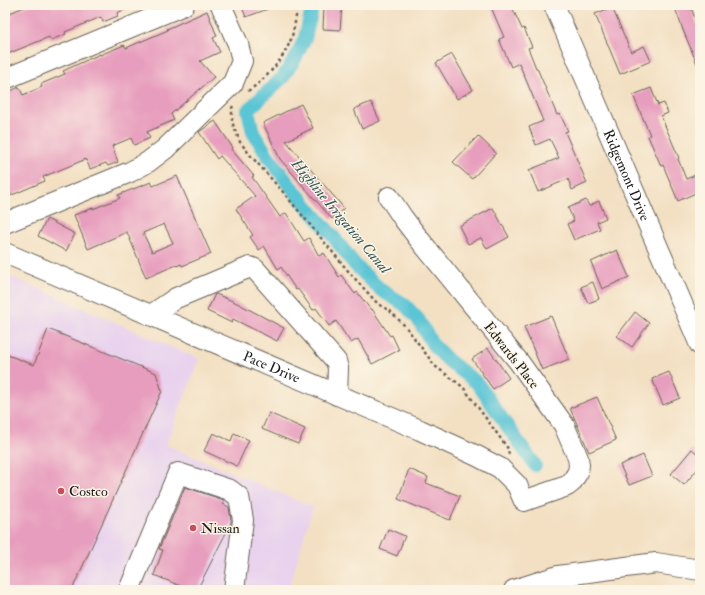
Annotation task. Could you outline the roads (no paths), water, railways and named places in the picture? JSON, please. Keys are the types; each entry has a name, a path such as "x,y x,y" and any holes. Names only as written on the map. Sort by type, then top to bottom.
{"street":[{"path":"5,79 184,5"},
{"path":"5,223 130,172 148,162 165,149 233,83 242,61 238,44 221,5"},
{"name":"Ridgemont Drive","path":"554,5 700,345"},
{"name":"Edwards Place","path":"389,197 419,239 519,362 567,431 579,462 578,472 567,486 524,501"},
{"name":"Pace Drive","path":"5,253 420,430 477,456 500,468 517,485 524,501"},
{"path":"151,315 176,298 250,267 255,268 336,361 338,368 337,395"},
{"path":"129,590 178,473 230,490 239,497 243,520 234,590"},
{"path":"514,590 558,576 656,563 700,570"}],"waterway":[{"name":"Highline Irrigation Canal","path":"313,5 305,38 296,57 283,77 248,110 253,132 268,156 288,183 356,266 381,290 404,304 418,319 433,345 449,361 477,383 535,465"}],"place":[{"name":"Costco","path":"61,491"},
{"name":"Nissan","path":"193,528"}]}
